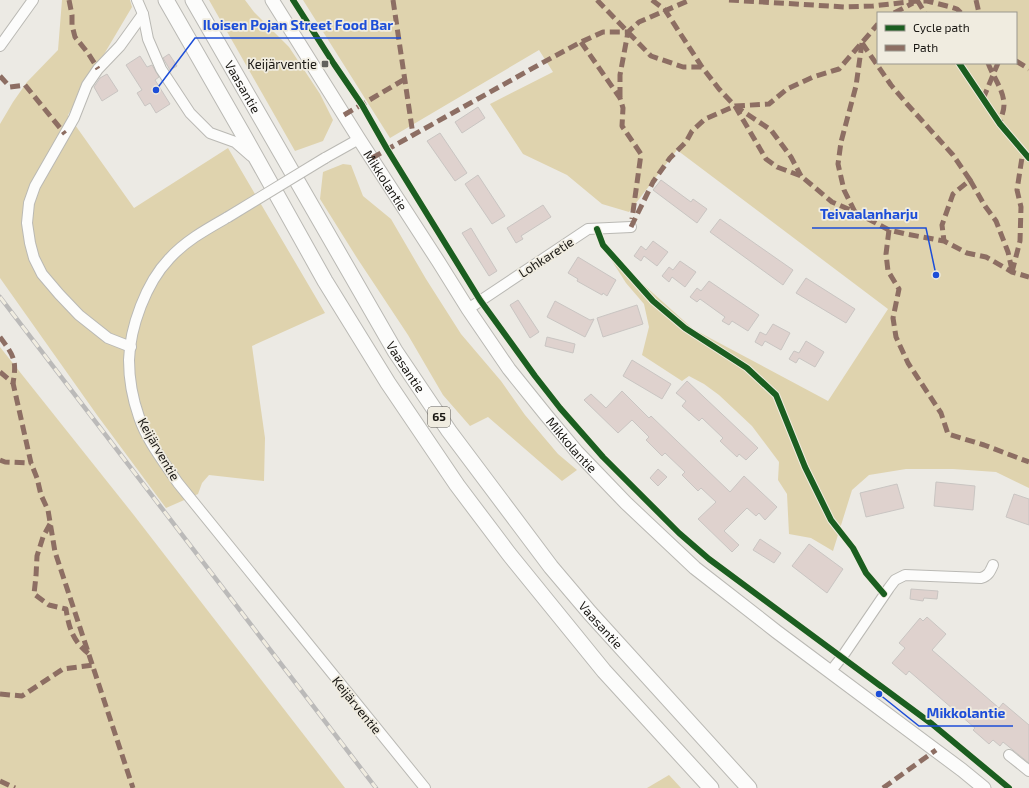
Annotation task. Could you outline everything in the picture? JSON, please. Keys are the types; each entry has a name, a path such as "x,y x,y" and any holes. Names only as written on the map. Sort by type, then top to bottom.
{"highway":[{"name":"Vaasantie","path":"166,0 325,281 388,383 457,485 509,554 604,671 711,788"},
{"name":"Vaasantie","path":"193,0 395,350 449,432 508,512 580,602 748,788"}],"main road":[{"name":"Mikkolantie","path":"272,0 468,310 509,369 577,452 626,503 695,568 777,632 984,788"}],"street":[{"path":"0,46 33,0"},
{"path":"137,0 143,14 148,39 161,69 190,113 210,133 235,142 261,166"},
{"path":"131,347 108,338 79,315 42,274 34,258 27,223 29,203 35,186 74,118 87,85 98,69 120,46 143,14"},
{"name":"Keijärventie","path":"359,139 201,233 183,246 163,266 155,277 135,324 131,347 130,374 135,404 147,434 178,483 425,788"},
{"name":"Lohkaretie","path":"468,310 588,229 631,227"},
{"path":"830,672 895,580 905,575 981,578 990,573 993,565"},
{"path":"1009,755 1029,771"}],"shaded area":[{"path":"62,0 130,0 132,7 68,115 134,208 228,148 325,313 252,346 265,438 264,481 209,475 202,483 198,494 166,508 97,415 0,278 0,124 27,82 58,50"},
{"path":"209,0 245,0 254,12 289,47 320,94 333,120 323,141 295,151"},
{"path":"303,0 1029,0 1029,488 996,472 953,469 906,469 869,475 852,490 833,551 811,538 789,534 787,494 778,480 779,462 752,426 719,395 704,384 689,376 682,381 642,355 649,327 644,304 626,283 605,250 693,329 828,401 888,309 677,150 629,212 602,204 567,175 523,154 490,104 553,72 539,50 390,138"},
{"path":"343,164 351,165 363,196 391,219 426,279 461,334 501,381 525,415 558,454 577,470 562,481 488,417 470,426 443,395 408,335 320,199 323,172"},
{"path":"0,347 133,514 345,788 0,788"},
{"path":"669,775 681,788 647,788"}],"building":[{"path":"169,54 177,66 170,70 163,58"},
{"path":"140,56 147,67 152,65 159,77 155,80 170,104 156,113 150,103 145,106 137,93 142,90 126,65"},
{"path":"107,74 118,91 102,101 94,87 100,78"},
{"path":"478,107 485,118 462,133 455,122"},
{"path":"440,133 467,173 455,181 427,141"},
{"path":"478,175 505,216 492,224 465,184"},
{"path":"661,180 691,202 693,199 707,209 697,223 653,190"},
{"path":"543,205 551,217 521,236 523,239 516,243 507,228"},
{"path":"720,219 793,270 783,285 710,232"},
{"path":"471,228 497,271 489,276 462,233"},
{"path":"653,241 668,252 657,266 644,256 641,261 634,256 641,246 646,250"},
{"path":"578,257 616,280 607,296 603,293 602,295 577,281 578,279 568,273"},
{"path":"680,261 696,272 685,287 672,277 669,282 662,276 669,267 673,270"},
{"path":"806,278 855,309 846,323 796,293"},
{"path":"709,281 759,315 748,331 732,321 729,325 722,321 725,317 700,299 697,302 690,297 697,288 701,291"},
{"path":"518,300 539,332 530,338 510,305"},
{"path":"555,301 590,320 594,319 585,337 547,317"},
{"path":"637,305 643,324 603,337 597,318"},
{"path":"773,324 790,333 781,350 765,341 762,346 755,342 760,332 766,335"},
{"path":"547,337 575,344 573,353 545,346"},
{"path":"806,341 824,352 815,367 799,358 796,363 789,359 794,351 799,353"},
{"path":"632,360 671,384 662,399 623,376"},
{"path":"687,381 758,448 746,460 739,454 737,457 720,441 723,438 702,418 699,421 682,406 686,401 676,393"},
{"path":"622,391 649,418 651,416 730,492 744,476 777,507 765,520 759,513 756,516 747,508 724,531 739,545 732,552 698,519 716,502 701,488 698,491 682,475 685,472 665,453 662,456 646,440 649,437 632,420 618,433 584,400 591,394 606,408"},
{"path":"658,469 667,477 658,486 650,478"},
{"path":"936,482 975,486 973,510 934,506"},
{"path":"897,484 904,508 866,517 860,493"},
{"path":"1014,494 1029,499 1029,525 1006,517"},
{"path":"760,539 781,553 774,563 753,550"},
{"path":"809,544 843,569 827,593 792,566"},
{"path":"911,589 938,591 937,599 924,598 923,601 910,599"},
{"path":"927,617 946,634 932,650 999,708 1003,703 1029,725 1029,763 1003,742 1000,746 993,740 989,744 973,730 975,728 909,671 906,675 892,663 905,648 899,643 920,618 923,621"}],"railway":[{"path":"0,297 376,788"}],"marked path":[{"path":"69,0 75,37 88,53 98,69"},
{"path":"393,0 413,135"},
{"path":"597,0 651,56 683,67 702,67"},
{"path":"652,0 665,10 702,67 719,89 735,106 771,130 791,157 801,176"},
{"path":"372,158 581,42 603,32 628,32 639,22 690,0"},
{"path":"729,0 845,7 927,1 951,7 960,12"},
{"path":"917,0 924,12"},
{"path":"976,0 979,12"},
{"path":"896,12 913,3"},
{"path":"631,227 653,182 670,158 686,142 692,131 705,119 735,106 769,104 787,89 813,77 839,69 877,25"},
{"path":"620,97 620,75 628,32"},
{"path":"581,42 620,98 623,108 622,126 641,154 632,219"},
{"path":"862,43 891,85 953,155 970,180 953,194 942,225 944,241"},
{"path":"855,212 844,190 838,164 841,142 856,86 862,43"},
{"path":"1017,62 1029,69"},
{"path":"988,64 1004,99 1004,107 1000,123"},
{"path":"983,99 998,64"},
{"path":"0,76 10,87 25,85 65,134"},
{"path":"344,115 405,79"},
{"path":"735,106 766,159 777,167 801,176 832,202 889,230 944,241 967,253 986,257 1012,272 1029,277"},
{"path":"1012,272 1020,241 1021,207 1017,190 1023,151"},
{"path":"970,180 985,206 996,221 1008,252 1012,270"},
{"path":"889,230 886,254 888,271 899,289 893,318 896,337 908,363 941,413 948,434 984,445 1029,462"},
{"path":"0,337 13,358 15,369 13,383"},
{"path":"0,372 13,383 31,463 37,478 41,495 48,510 55,552 133,788"},
{"path":"0,460 5,462 31,463"},
{"path":"50,524 43,537 37,556 34,594 49,605 66,609 75,639 89,654"},
{"path":"0,694 22,696 63,669 93,665"},
{"path":"883,788 936,750"},
{"path":"0,781 15,788"}],"cycle path":[{"path":"293,0 362,105 387,149 480,300 560,408 603,457 679,533 709,559 932,724 1009,788"},
{"path":"960,64 1000,124 1029,158"},
{"path":"597,229 603,245 653,301 685,328 747,368 776,395 805,467 831,520 853,548 866,573 884,594"}],"place":[{"name":"Keijärventie","path":"325,64"},
{"name":"Iloisen Pojan Street Food Bar","path":"156,90"},
{"name":"Teivaalanharju","path":"936,275"},
{"name":"Mikkolantie","path":"879,694"}]}
